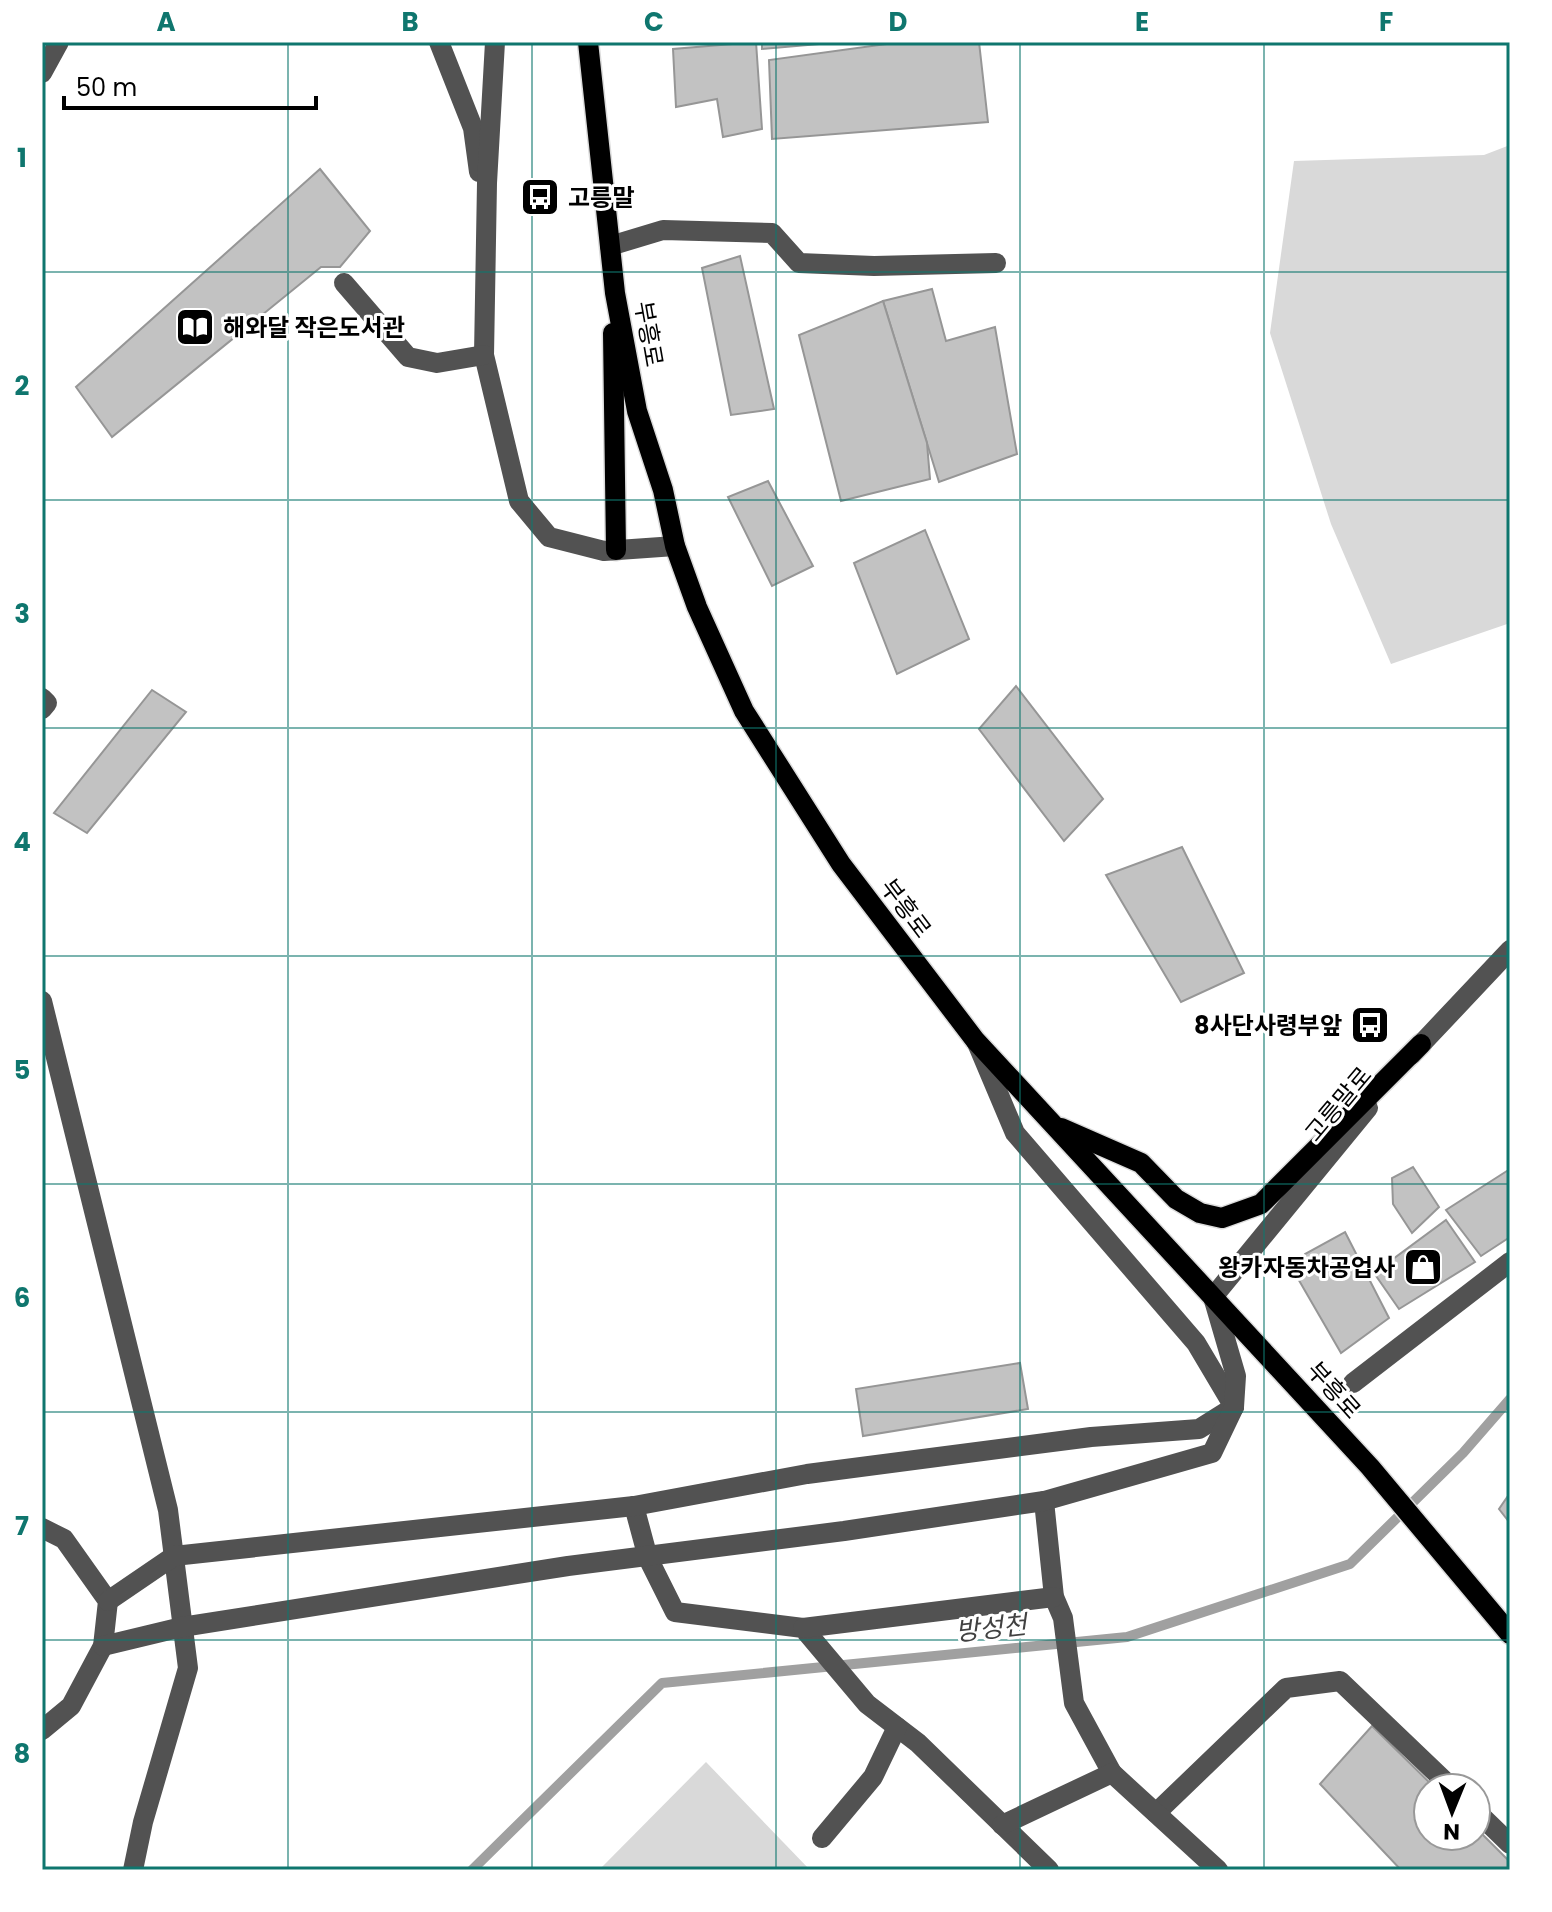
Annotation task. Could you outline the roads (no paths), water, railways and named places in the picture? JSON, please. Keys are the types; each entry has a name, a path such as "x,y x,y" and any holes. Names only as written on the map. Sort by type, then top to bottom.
{"main road":[{"name":"부흥로","path":"588,42 615,293 637,411 663,490 675,546 697,607 744,711 841,864 975,1040 1370,1467 1510,1634"},
{"path":"615,293 612,361 618,483 616,550"},
{"path":"1052,1124 1141,1163 1176,1199 1200,1213 1222,1218 1261,1204 1421,1044"}],"street":[{"path":"42,73 59,42"},
{"path":"439,42 473,128 487,235"},
{"path":"495,42 484,355 519,501 549,537 604,551 675,546"},
{"path":"610,246 663,230 772,233 799,263 874,266 996,263"},
{"path":"344,283 408,357 437,363 484,355"},
{"path":"42,698 47,703 42,709"},
{"name":"고릉말로","path":"1213,1297 1421,1044 1510,950"},
{"path":"42,1001 168,1510 188,1668 143,1822 133,1870"},
{"path":"975,1040 1015,1133 1196,1343 1234,1407"},
{"path":"1353,1383 1510,1262"},
{"path":"103,1646 182,1627 568,1566 648,1558 1044,1501 1212,1453 1234,1407 1236,1376 1213,1297"},
{"path":"108,1601 174,1556 634,1506 807,1474 1091,1437 1199,1429 1234,1407"},
{"path":"1044,1501 1054,1597 1063,1618 1074,1703 1112,1773 1218,1870"},
{"path":"634,1506 648,1558 675,1612 803,1628 1054,1597"},
{"path":"42,1528 64,1539 108,1601 103,1646 71,1706 42,1730"},
{"path":"803,1628 815,1646 867,1704 897,1727 1049,1870"},
{"path":"1156,1813 1286,1688 1340,1681 1435,1772"},
{"path":"822,1838 873,1777 897,1727"},
{"path":"1002,1825 1112,1773"},
{"path":"1492,1827 1510,1844"}],"waterway":[{"name":"방성천","path":"472,1870 662,1683 1127,1637 1350,1564 1463,1453 1510,1399"}],"place":[{"name":"고릉말","path":"540,197"},
{"name":"해와달 작은도서관","path":"195,327"},
{"name":"8사단사령부앞","path":"1370,1025"},
{"name":"왕카자동차공업사","path":"1423,1267"}]}
